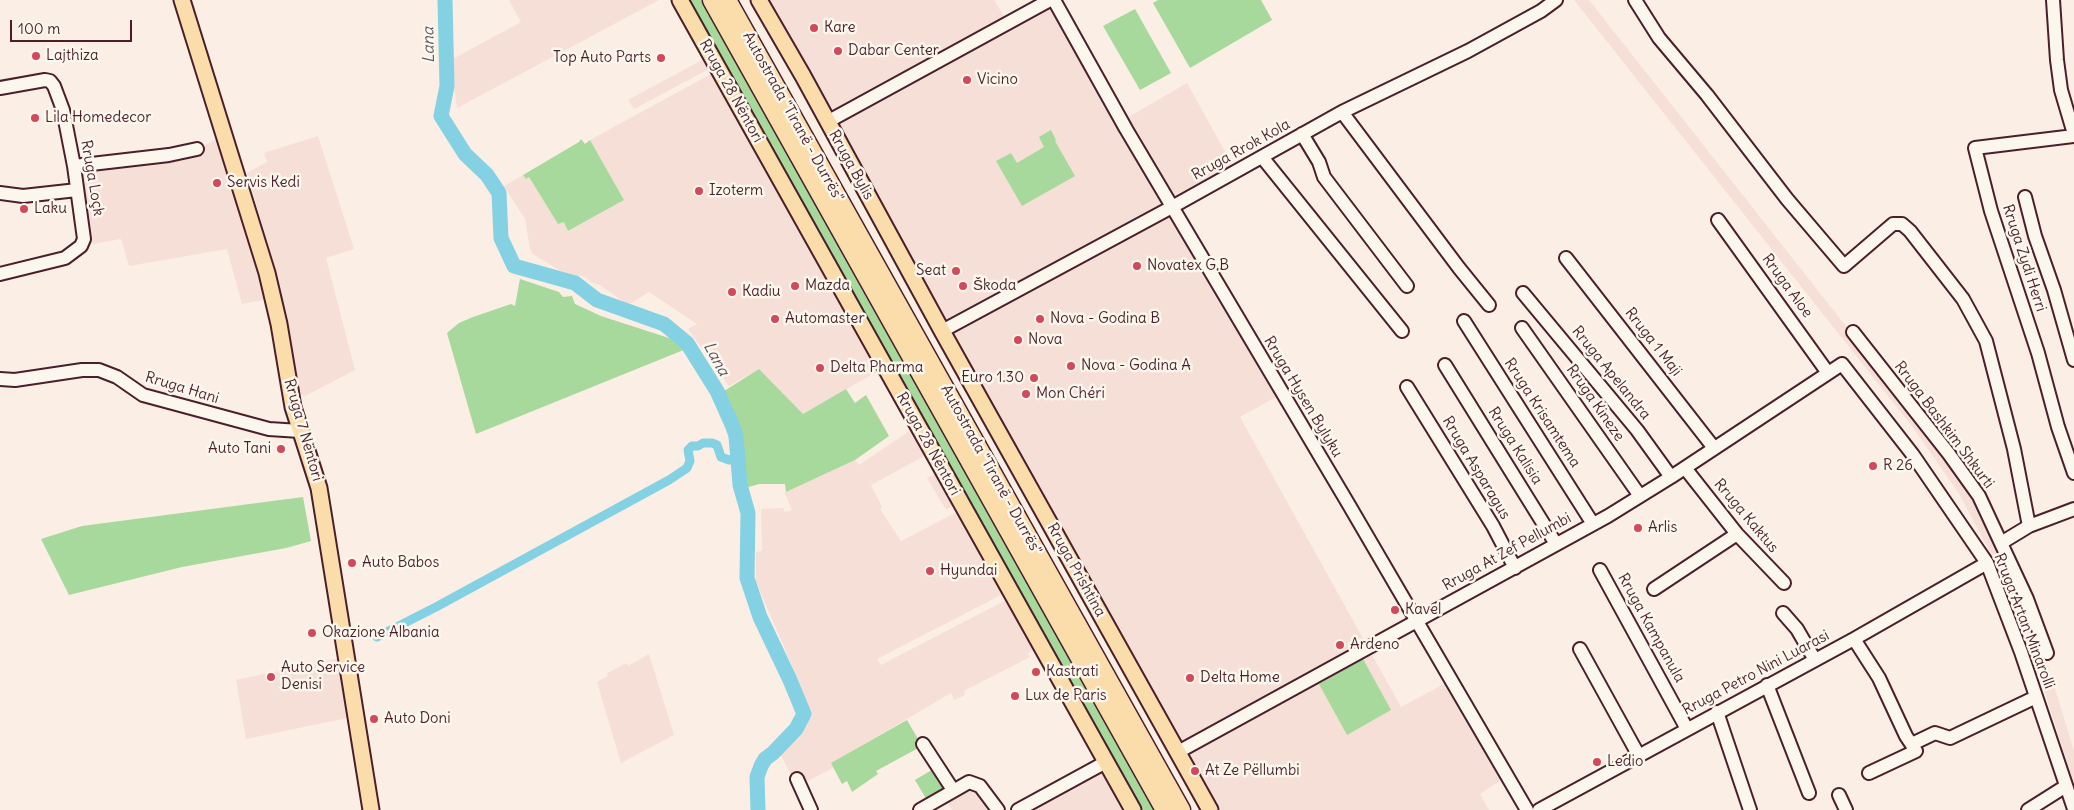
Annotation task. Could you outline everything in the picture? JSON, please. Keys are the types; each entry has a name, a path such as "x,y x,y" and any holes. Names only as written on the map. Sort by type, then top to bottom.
{"highway":[{"name":"Autostrada \"Tiranë - Durrës\"","path":"712,0 1165,810"},
{"name":"Autostrada \"Tiranë - Durrës\"","path":"727,0 1181,810"}],"main road":[{"name":"Rruga 7 Nëntori","path":"182,0 267,273 279,324 293,407 319,488 372,810"},
{"name":"Rruga 28 Nëntori","path":"680,0 1133,810"},
{"name":"Rruga Bylis","path":"759,0 804,76 827,122 942,330"},
{"name":"Rruga Prishtina","path":"942,330 1210,810"}],"street":[{"path":"827,122 1052,0"},
{"name":"Rruga Hysen Bylyku","path":"1052,0 1090,68 1417,621 1526,810"},
{"name":"Rruga Rrok Kola","path":"942,330 1172,207 1342,112 1468,51 1542,11 1556,0"},
{"path":"1635,0 1659,38 1787,199 1844,266 1893,224 1902,224 1910,231 1962,299 1986,341 2014,449 2029,526"},
{"path":"2053,0 2057,60 2062,90 2074,135"},
{"name":"Rruga Loçk","path":"0,88 38,81 50,81 61,103 84,228 84,239 81,246 65,258 0,274"},
{"path":"1342,112 1459,268 1489,304"},
{"path":"1302,134 1319,162 1324,177 1407,286"},
{"name":"Rruga Zydi Herri","path":"2074,135 1975,148 1991,211 2038,353 2058,428 2074,473"},
{"path":"74,166 176,154 197,149"},
{"path":"1262,157 1402,332"},
{"path":"0,192 23,196 77,190"},
{"path":"2025,197 2035,236 2054,290 2074,360"},
{"name":"Rruga Aloe","path":"1718,220 1828,373"},
{"name":"Rruga 1 Maji","path":"1566,258 1714,448"},
{"name":"Rruga Apelandra","path":"1523,292 1637,430 1671,477"},
{"name":"Rruga Krisamtema","path":"1464,321 1593,524"},
{"name":"Rruga Kineze","path":"1522,328 1640,496"},
{"name":"Rruga Bashkim Shkurti","path":"1853,332 1949,454 1979,496 2038,626 2046,653"},
{"name":"Rruga At Zef Pellumbi","path":"1178,752 1593,524 1671,477 1842,364"},
{"name":"Rruga Artan Minarolli","path":"1842,364 1913,455 1987,563 2021,652 2074,810"},
{"name":"Rruga Kalisia","path":"1445,365 1556,544"},
{"name":"Rruga Hani","path":"0,379 15,380 75,371 99,370 117,377 144,395 303,438"},
{"name":"Rruga Asparagus","path":"1407,387 1488,518 1515,568"},
{"name":"Rruga Kaktus","path":"1685,468 1738,534 1784,583"},
{"path":"2001,543 2029,526 2074,509"},
{"path":"1654,589 1738,534"},
{"name":"Rruga Petro Nini Luarasi","path":"1539,810 1854,639 1987,563"},
{"name":"Rruga Kampanula","path":"1600,570 1687,729"},
{"path":"1783,613 1797,629 1815,660"},
{"path":"1854,639 1879,678 1916,751 1870,773"},
{"path":"1580,649 1639,756"},
{"path":"1768,685 1809,793"},
{"path":"1912,744 1936,733 1950,738 2036,697"},
{"path":"1717,712 1750,810"},
{"path":"924,744 953,790"},
{"path":"1018,810 1106,762"},
{"path":"796,779 811,810"},
{"path":"920,810 969,782 975,783 984,790 998,810"},
{"path":"2028,810 2066,786"},
{"path":"1839,795 1846,810"}],"shaded area":[{"path":"509,0 659,0 457,108 451,60 521,22"},
{"path":"766,0 994,0 1012,29 1050,9 1120,122 1187,83 1238,175 1170,211 1202,271 1276,397 1240,417 1401,707 1446,683 1501,780 1480,794 1489,810 1219,810"},
{"path":"1574,0 1589,0 1849,330 1952,465 1999,544 2045,656 2074,751 2074,784 2024,626 2004,578 1958,492 1911,425"},
{"path":"704,59 709,69 634,109 628,100"},
{"path":"711,74 772,178 770,179 845,312 880,370 803,414 759,369 729,386 688,329 697,324 649,292 628,305 600,285 590,282 580,275 578,277 559,270 533,254 530,249 525,219 504,186 523,175 526,179 529,177 558,224 564,221 569,231 624,200 590,140"},
{"path":"223,136 273,298 242,304 227,249 129,266 121,239 93,244 84,239 74,166 197,149"},
{"path":"318,136 354,249 326,258 355,370 305,396 299,394 276,271 247,173 267,162 264,153"},
{"path":"911,430 926,455 871,485 882,507 880,509 901,541 957,512 1003,594 877,659 881,665 1010,598 1037,647 1028,653 1030,657 964,691 965,695 954,700 951,693 832,763 833,768 802,784 792,777 780,753 797,737 802,726 812,717 801,686 756,582 756,552 762,551 761,509 784,508 784,512 792,510 785,494 786,492 855,460 859,465"},
{"path":"937,473 956,504 946,510 927,478"},
{"path":"649,654 674,735 621,763 597,682 608,676 607,673 627,663 628,666"},
{"path":"340,658 352,717 246,739 236,680"},
{"path":"1101,770 1124,810 1030,810"},
{"path":"976,787 993,810 952,810 945,799 966,788"}],"green space":[{"path":"687,0 706,0 938,415 941,428 1160,810 1140,810"},
{"path":"1158,0 1261,0 1272,20 1190,68 1153,3"},
{"path":"1135,9 1171,73 1140,90 1103,26"},
{"path":"1051,130 1055,141 1075,176 1022,206 996,161 1011,153 1017,163 1044,147 1039,137"},
{"path":"581,139 585,144 590,140 624,200 568,231 564,222 558,224 529,177 526,179 523,175"},
{"path":"520,279 559,292 563,297 572,296 575,304 601,316 675,340 686,349 476,434 447,333 459,323 473,317 511,304 515,306"},
{"path":"759,369 803,414 846,389 855,403 866,395 889,436 855,460 786,492 785,484 759,484 745,488 740,437 721,393"},
{"path":"303,497 311,541 286,548 182,567 69,595 41,539 82,526"},
{"path":"1363,659 1391,710 1347,735 1319,684"},
{"path":"907,720 922,746 876,771 878,774 852,792 847,781 842,784 831,763"},
{"path":"935,768 948,787 928,802 915,780"}],"waterway":[{"name":"Lana","path":"445,0 447,86 441,116 465,154 487,175 499,193 501,238 514,266 575,283 597,300 664,324 687,343 717,391 733,427 736,436 740,485 748,513 747,578 760,617 804,714 796,729 765,759 761,766 757,777 758,810"},
{"path":"377,637 436,607 669,480 687,468 690,461 688,450 692,446 712,443 717,445 721,457 729,460 737,459"}],"place":[{"name":"Kare","path":"814,28"},
{"name":"Dabar Center","path":"838,51"},
{"name":"Lajthiza","path":"36,56"},
{"name":"Top Auto Parts","path":"661,58"},
{"name":"Vicino","path":"967,80"},
{"name":"Lila Homedecor","path":"35,118"},
{"name":"Servis Kedi","path":"217,183"},
{"name":"Izoterm","path":"699,191"},
{"name":"Laku","path":"24,209"},
{"name":"Novatex G.B","path":"1137,266"},
{"name":"Seat","path":"956,271"},
{"name":"Mazda","path":"795,286"},
{"name":"Škoda","path":"963,286"},
{"name":"Kadiu","path":"732,292"},
{"name":"Automaster","path":"775,319"},
{"name":"Nova - Godina B","path":"1040,319"},
{"name":"Nova","path":"1018,340"},
{"name":"Nova - Godina A","path":"1071,366"},
{"name":"Delta Pharma","path":"820,368"},
{"name":"Euro 1.30","path":"1034,378"},
{"name":"Mon Chéri","path":"1026,394"},
{"name":"Auto Tani","path":"281,449"},
{"name":"R 26","path":"1873,466"},
{"name":"Arlis","path":"1638,528"},
{"name":"Auto Babos","path":"352,563"},
{"name":"Hyundai","path":"930,571"},
{"name":"Kavel","path":"1395,610"},
{"name":"Okazione Albania","path":"312,633"},
{"name":"Ardeno","path":"1340,645"},
{"name":"Kastrati","path":"1036,672"},
{"name":"Auto Service Denisi","path":"271,677"},
{"name":"Delta Home","path":"1190,678"},
{"name":"Lux de Paris","path":"1015,696"},
{"name":"Auto Doni","path":"374,719"},
{"name":"Ledio","path":"1597,762"},
{"name":"At Ze Pëllumbi","path":"1195,771"}]}
